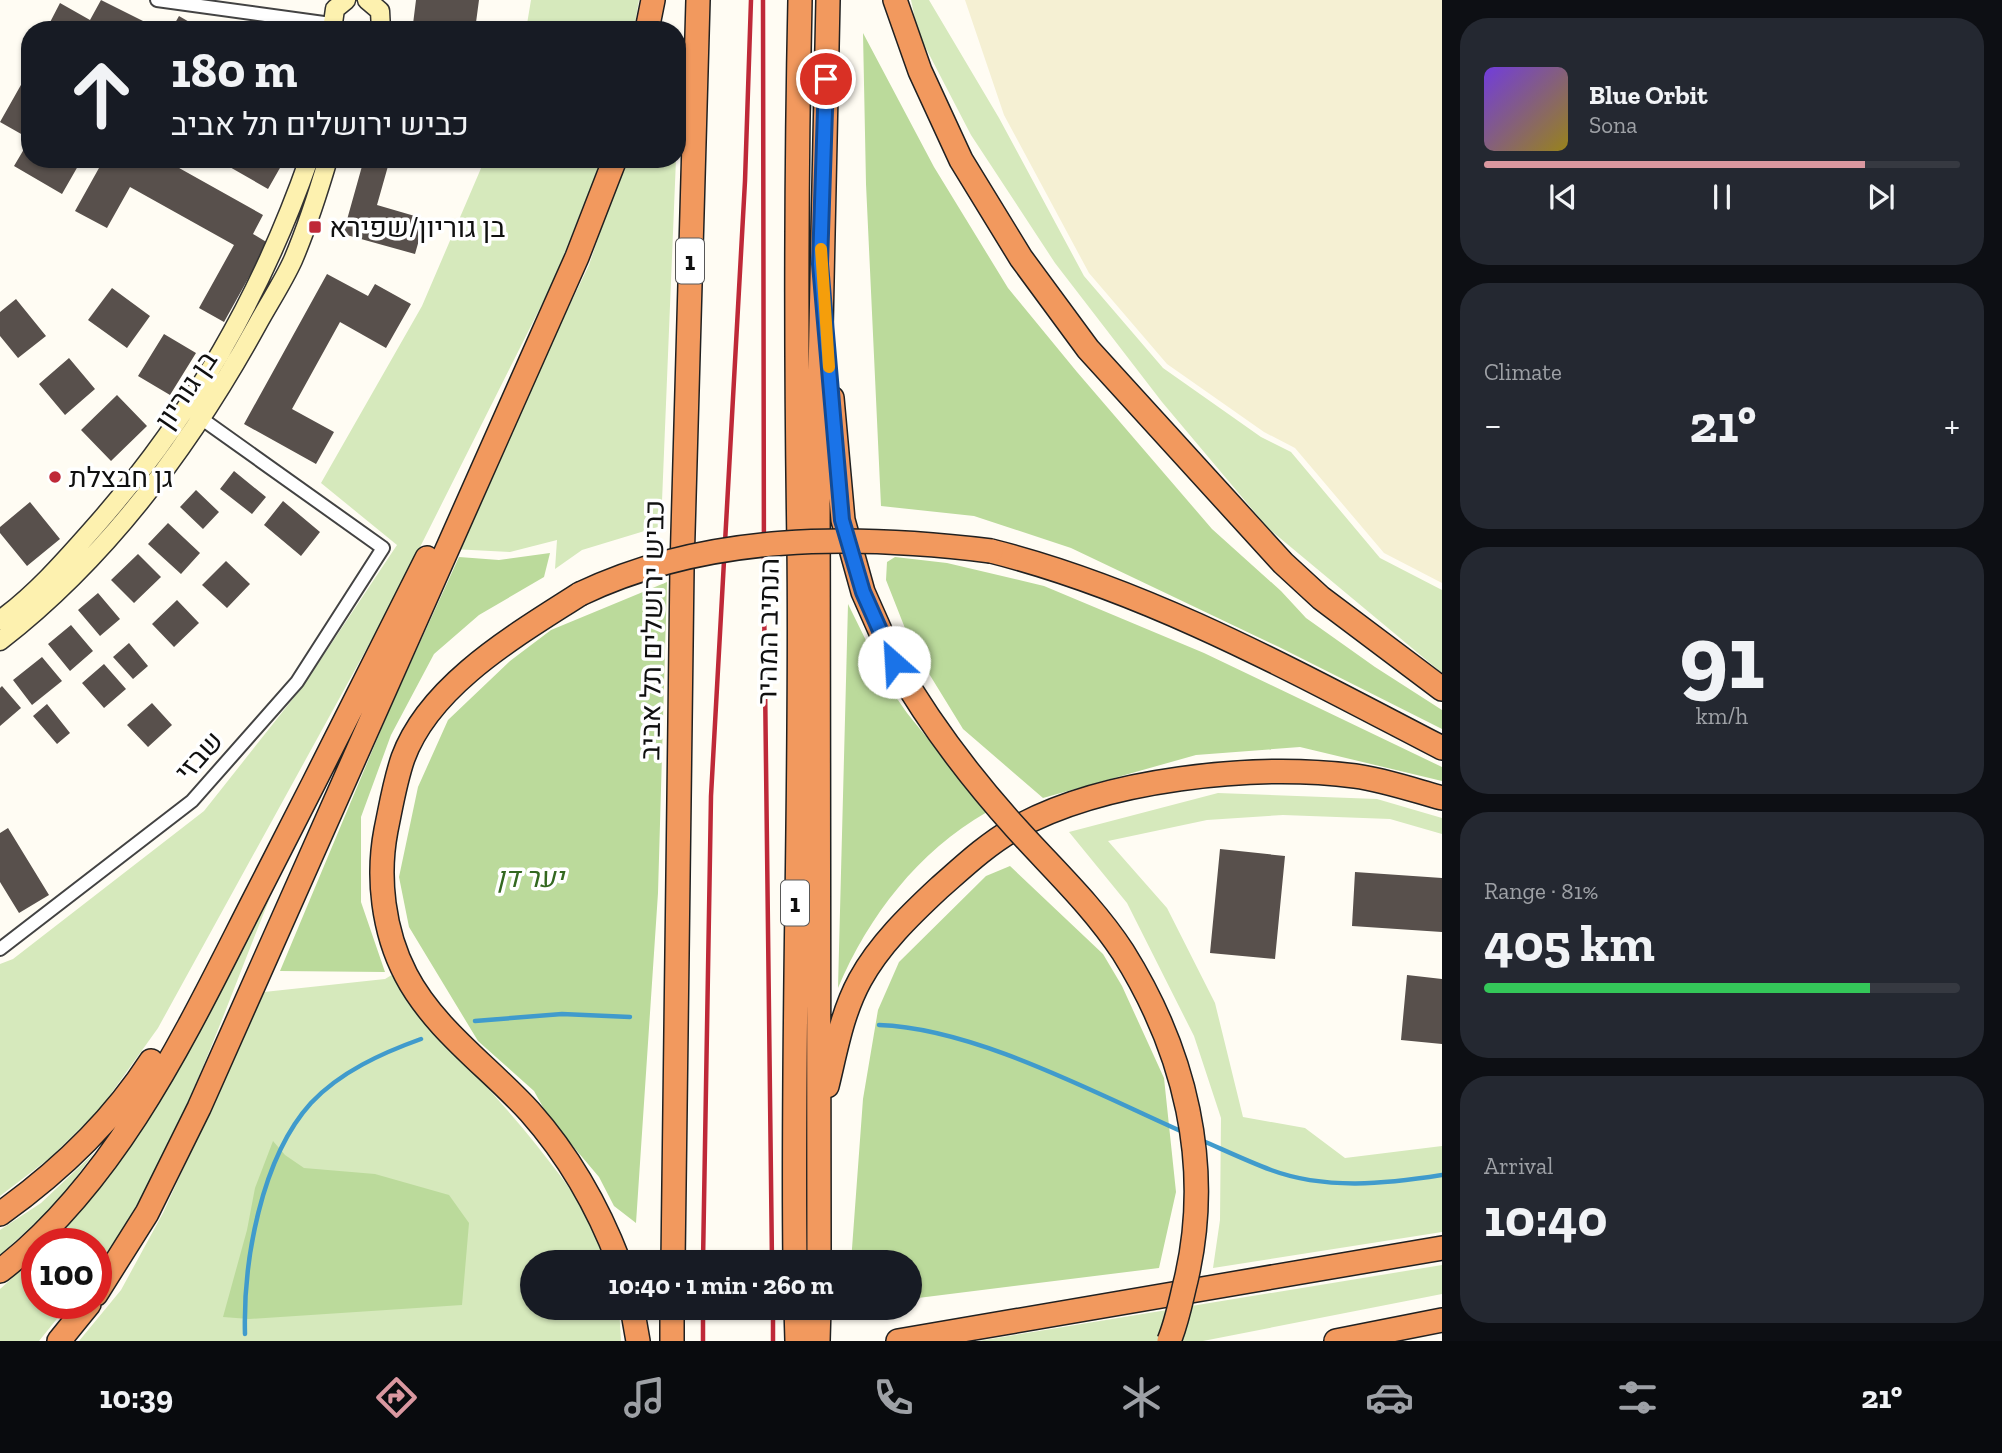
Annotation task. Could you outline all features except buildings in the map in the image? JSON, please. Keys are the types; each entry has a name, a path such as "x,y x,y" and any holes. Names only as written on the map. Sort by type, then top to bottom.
{"highway":[{"path":"649,21 653,0"},
{"name":"כביש ירושלים תל אביב","path":"673,1250 682,568 698,0"},
{"name":"הנתיב המהיר","path":"795,1250 793,1072 799,544 796,210 800,0"},
{"name":"1","path":"819,1250 820,264 828,0"},
{"path":"895,0 920,71 961,160 1021,258 1087,349 1283,563 1330,606 1442,689"},
{"path":"112,1269 147,1213 199,1108 561,293 611,168"},
{"path":"820,264 842,520 863,592 894,662 946,746 1092,911 1122,951 1173,1053 1185,1088 1195,1141 1197,1198 1188,1269 1169,1341"},
{"path":"0,1271 63,1212 140,1108 206,993 561,293"},
{"path":"614,1250 595,1205 553,1141 530,1112 450,1033 405,975 381,883 382,854 404,756 425,720 481,661 580,594 617,576 650,566 776,543 866,539 991,551 1048,565 1201,627 1442,748"},
{"path":"818,1126 843,1018 860,979 880,949 918,908 988,847 1016,828 1048,813 1120,791 1201,776 1241,772 1292,770 1357,776 1442,797"},
{"path":"0,1214 82,1149 127,1096 170,1031 228,927 308,796"},
{"path":"898,1341 1442,1248"},
{"path":"59,1341 77,1319"},
{"path":"634,1320 638,1341"},
{"path":"672,1320 672,1341"},
{"path":"796,1320 797,1341"},
{"path":"818,1341 819,1320"},
{"path":"1336,1341 1442,1320"}],"street":[{"path":"157,0 293,21"},
{"path":"367,0 380,11 381,21"},
{"path":"333,21 335,9 344,1"},
{"name":"בן גוריון","path":"0,641 35,614 77,573 150,487 194,413 227,341 287,224 306,168"},
{"name":"בן גוריון","path":"0,620 25,602 77,547 194,413 222,388 291,263 309,220 325,168"},
{"name":"שבזי","path":"0,949 192,802 297,682 383,548 194,413"}],"shaded area":[{"path":"965,0 1442,0 1442,583 1384,553 1295,448 1264,432 1167,364 1089,273 1004,115"}],"green space":[{"path":"531,0 639,0 636,21 528,21"},
{"path":"911,0 929,0 999,118 1084,276 1163,368 1261,437 1291,452 1380,558 1442,590 1442,673 1268,528 1162,402 1055,263 971,135 918,33"},
{"path":"863,33 934,167 1008,288 1077,372 1212,529 1281,591 1306,618 1442,710 1442,729 1279,647 1071,548 974,516 881,506 866,184"},
{"path":"481,168 598,168 553,282 394,599 158,1028 100,1109 51,1157 0,1196 0,964 13,959 204,811 303,686 397,545 321,483 422,306"},
{"path":"622,168 676,168 661,526 582,550 555,569 557,540 510,552 452,549 589,265"},
{"path":"550,553 544,577 479,615 434,654 391,735 361,817 361,902 385,972 280,971 391,706 459,557 499,560"},
{"path":"895,557 947,563 1044,586 1204,653 1442,767 1442,781 1300,747 1196,755 1043,798 963,729 912,646 886,580 887,562"},
{"name":"יער דן","path":"667,582 658,893 636,1223 614,1206 599,1177 549,1118 534,1091 478,1041 409,927 399,877 418,787 448,720 510,661 551,630"},
{"path":"848,604 889,687 987,812 939,846 898,888 865,935 838,988"},
{"path":"1218,793 1377,799 1442,818 1442,834 1390,819 1283,815 1207,820 1108,841 1167,908 1215,1003 1243,1117 1305,1128 1345,1158 1442,1146 1442,1232 1213,1268 1220,1220 1221,1118 1194,1036 1127,903 1069,832"},
{"path":"1010,866 1103,954 1122,986 1164,1078 1176,1192 1159,1268 922,1298 922,1250 852,1250 863,1099 878,1010 899,962 986,876"},
{"path":"270,898 194,1088 150,1181 124,1226 112,1244 112,1228 64,1228 84,1206 144,1123 197,1034"},
{"path":"395,973 446,1040 520,1125 578,1201 601,1245 602,1250 520,1250 520,1320 620,1320 621,1341 79,1341 97,1319 112,1319 112,1301 121,1290 163,1213 264,992 385,979"},
{"path":"273,1141 285,1155 304,1168 375,1174 449,1195 469,1223 462,1305 249,1319 223,1317 247,1230 255,1188"},
{"path":"94,1153 57,1203 30,1228 21,1228 21,1236 0,1255 0,1230 41,1203"},
{"path":"1442,1265 1442,1294 1203,1341 978,1341"},
{"path":"21,1270 21,1319 57,1319 39,1341 0,1341 0,1289"}],"waterway":[{"path":"475,1021 562,1014 630,1017"},
{"path":"879,1025 916,1029 994,1050 1034,1065 1183,1132"},
{"path":"245,1334 247,1275 258,1212 279,1152 294,1126 322,1092 348,1073 377,1057 421,1039"},
{"path":"1201,1140 1271,1170 1313,1180 1378,1183 1442,1175"}],"railway":[{"path":"703,1250 711,796 745,181 751,0"},
{"path":"763,0 764,597 772,1250"},
{"path":"703,1320 703,1341"},
{"path":"773,1320 773,1341"}],"slow traffic":[{"path":"821,249 829,367"}],"place":[{"name":"בן גוריון/שפירא","path":"315,227"},
{"name":"גן חבצלת","path":"55,477"}],"route":[{"path":"826,79 820,264 842,520 863,592 894,662"}]}
